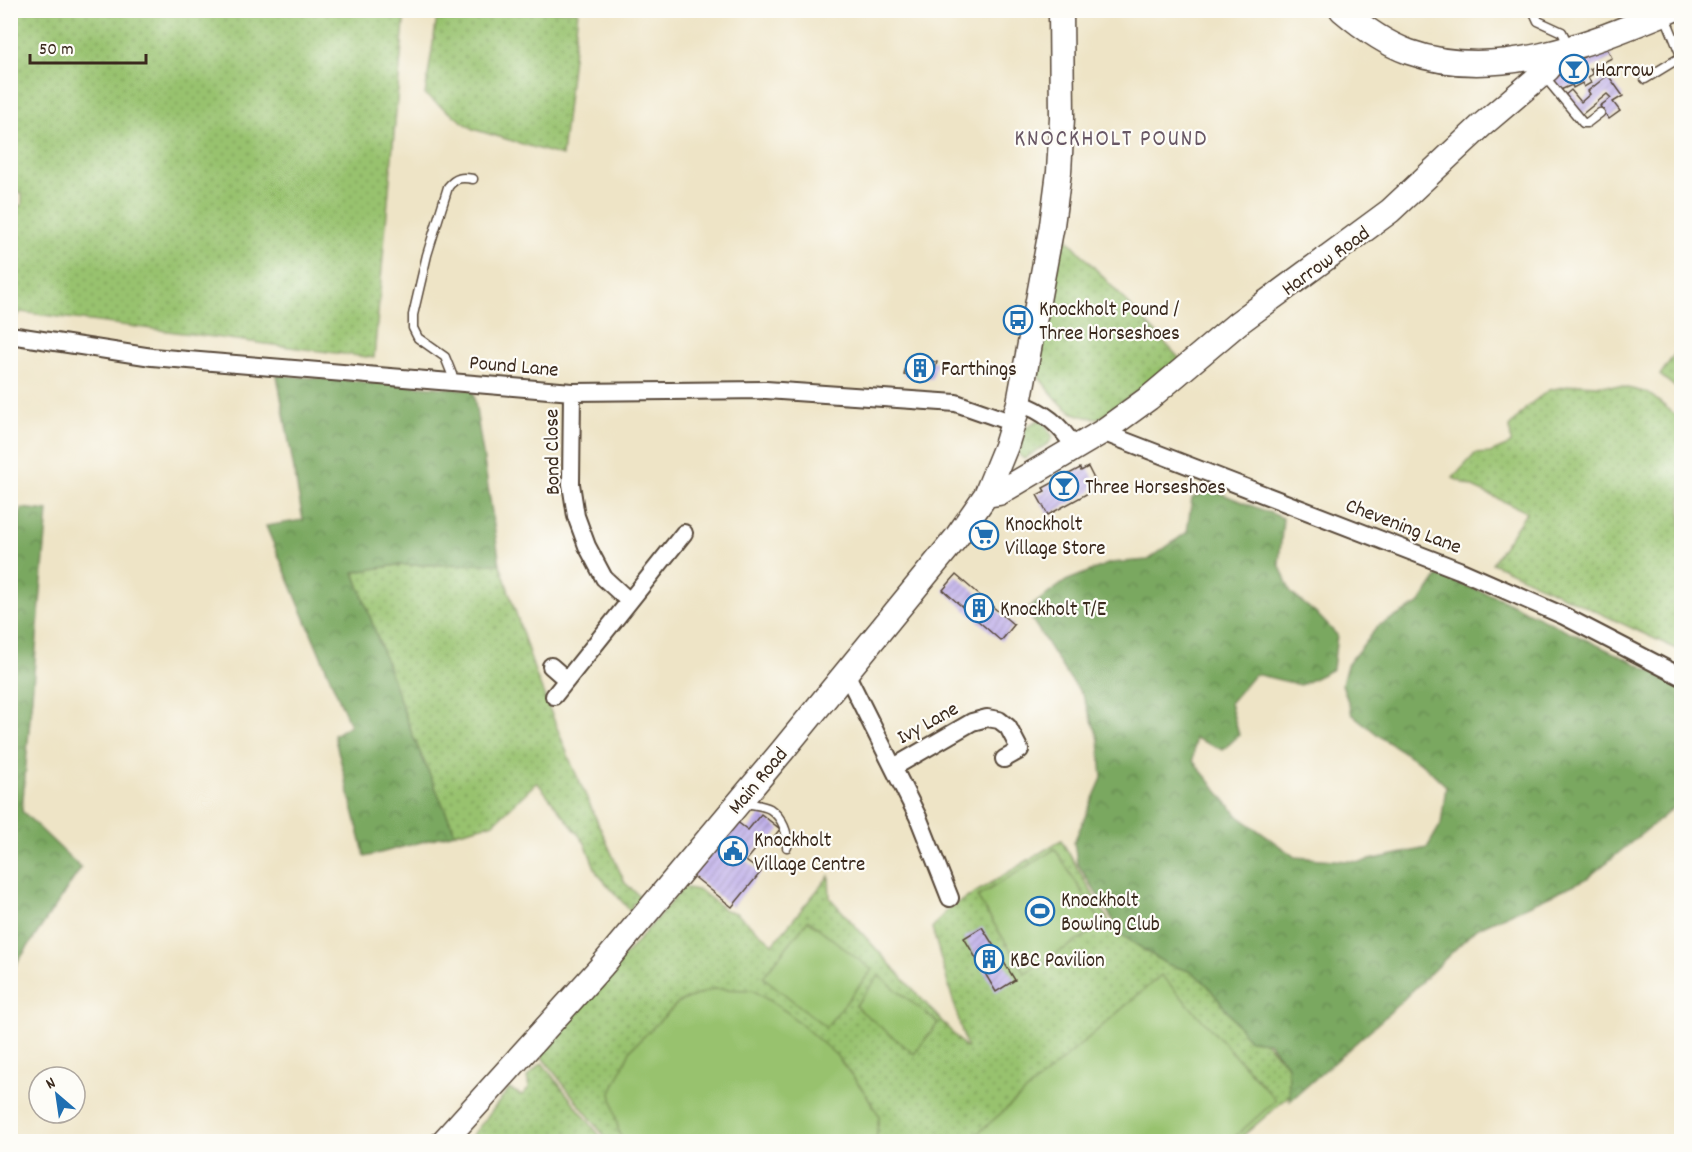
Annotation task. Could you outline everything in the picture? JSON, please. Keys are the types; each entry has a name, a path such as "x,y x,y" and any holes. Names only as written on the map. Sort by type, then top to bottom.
{"street":[{"name":"Main Road","path":"443,1142 601,968 956,538 986,495 1000,462 1016,413 1047,251 1059,172 1063,92 1061,10"},
{"path":"1342,10 1394,46 1421,56 1461,62 1503,61 1563,50 1668,12"},
{"name":"Harrow Road","path":"986,495 999,493 1102,432 1164,387 1238,323 1390,211 1554,63 1563,50"},
{"path":"1503,61 1505,69 1520,92"},
{"name":"Pound Lane","path":"10,335 152,357 572,392 766,390 956,403 1049,417 1065,432 1074,447"},
{"name":"Bond Close","path":"572,392 571,484 576,516 587,546 604,578 629,601"},
{"name":"Chevening Lane","path":"1102,432 1458,570 1564,616 1682,677"},
{"path":"554,696 629,601 681,543"},
{"path":"551,666 567,680"},
{"name":"Ivy Lane","path":"846,673 918,817 950,898"},
{"name":"Ivy Lane","path":"894,767 972,722 987,718 999,720 1008,728 1020,750 1004,759"}],"lane":[{"path":"1533,10 1538,21 1562,32 1563,50"},
{"path":"1645,79 1682,58 1668,12"},
{"path":"1542,74 1583,123 1587,123 1600,113"},
{"path":"456,382 446,357 418,338 413,328 412,315 427,255 448,187 454,180 462,177 473,179"},
{"path":"739,802 770,809 779,818 788,841 787,847"}],"green space":[{"path":"11,10 405,11 374,358 21,312 11,319 11,204 22,206 22,193 11,191"},
{"path":"438,11 578,11 562,156 473,129 425,95"},
{"path":"1060,231 1180,359 1100,418 1079,415 1071,411 1057,400 1038,376"},
{"path":"1681,345 1681,392 1660,375"},
{"path":"277,375 473,390 500,564 397,565 354,572 412,734 455,833 365,857 334,735 350,725 266,526 303,520"},
{"path":"1578,384 1619,386 1648,393 1681,419 1681,651 1492,563 1527,512 1453,478 1475,454 1490,453 1511,444 1510,426 1529,405 1549,390"},
{"path":"1038,420 1044,423 1053,437 1049,443 1024,459 1018,454 1026,427"},
{"path":"1212,490 1283,518 1279,564 1291,593 1319,616 1337,635 1333,669 1301,685 1255,674 1230,703 1239,735 1223,750 1195,738 1193,761 1238,816 1295,857 1360,862 1427,848 1441,824 1446,786 1424,765 1383,739 1352,714 1342,684 1347,665 1378,626 1419,604 1438,576 1497,597 1681,685 1681,802 1586,879 1476,929 1385,1017 1290,1101 1288,1066 1268,1042 1249,1040 1208,986 1192,972 1166,964 1123,936 1077,863 1074,842 1102,778 1099,739 1082,694 1065,672 1026,610 1066,581 1110,563 1148,560 1187,532 1192,498"},
{"path":"21,508 48,511 22,811 81,868 11,972 10,590"},
{"path":"500,564 536,675 572,765 625,883 645,901 632,904 633,914 597,873 585,843 537,782 494,823 455,833 412,734 354,572 397,565"},
{"path":"1061,840 1115,932 1174,947 1304,1083 1237,1141 609,1142 541,1056 684,887 701,891 725,910 736,913 773,944 829,876 830,898 967,1049 932,928 948,909"},
{"name":"Knockholt Bowling Club","path":"1055,849 1103,925 1025,973 977,897"},
{"path":"808,920 872,970 826,1027 763,977"},
{"path":"1161,975 1276,1100 1230,1141 969,1141"},
{"path":"879,976 938,1023 914,1054 855,1006"},
{"path":"713,989 753,990 787,1012 836,1055 879,1115 876,1141 624,1141 619,1133 611,1093 631,1049 679,1002"},
{"path":"542,1063 604,1141 468,1141 509,1089 522,1095 529,1088 527,1077"}],"building":[{"path":"1605,45 1612,58 1590,69 1593,74 1588,77 1591,83 1584,87 1582,83 1573,88 1572,85 1558,91 1550,76"},
{"path":"1608,75 1623,96 1613,102 1620,111 1609,119 1600,106 1611,98 1607,94 1580,116 1564,96 1571,90 1581,102 1590,94 1588,91"},
{"name":"Farthings","path":"908,357 937,362 932,379 904,375"},
{"path":"1088,467 1097,485 1091,489 1092,491 1048,515 1037,495 1045,491 1043,488 1080,468 1081,471"},
{"name":"Knockholt T/E","path":"956,575 1014,625 1001,641 943,590"},
{"name":"Knockholt Village Centre","path":"761,814 780,829 770,842 765,838 746,861 761,872 732,907 692,875 736,821 748,830"},
{"name":"KBC Pavilion","path":"982,927 1015,980 996,992 964,938"}],"place":[{"name":"Harrow","path":"1574,69"},
{"name":"Knockholt Pound / Three Horseshoes","path":"1018,320"},
{"name":"Farthings","path":"920,368"},
{"name":"Three Horseshoes","path":"1064,486"},
{"name":"Knockholt Village Store","path":"984,535"},
{"name":"Knockholt T/E","path":"979,608"},
{"name":"Knockholt Village Centre","path":"733,851"},
{"name":"Knockholt Bowling Club","path":"1040,911"},
{"name":"KBC Pavilion","path":"989,959"}],"district":[{"name":"KNOCKHOLT POUND","path":"1111,137"}]}
